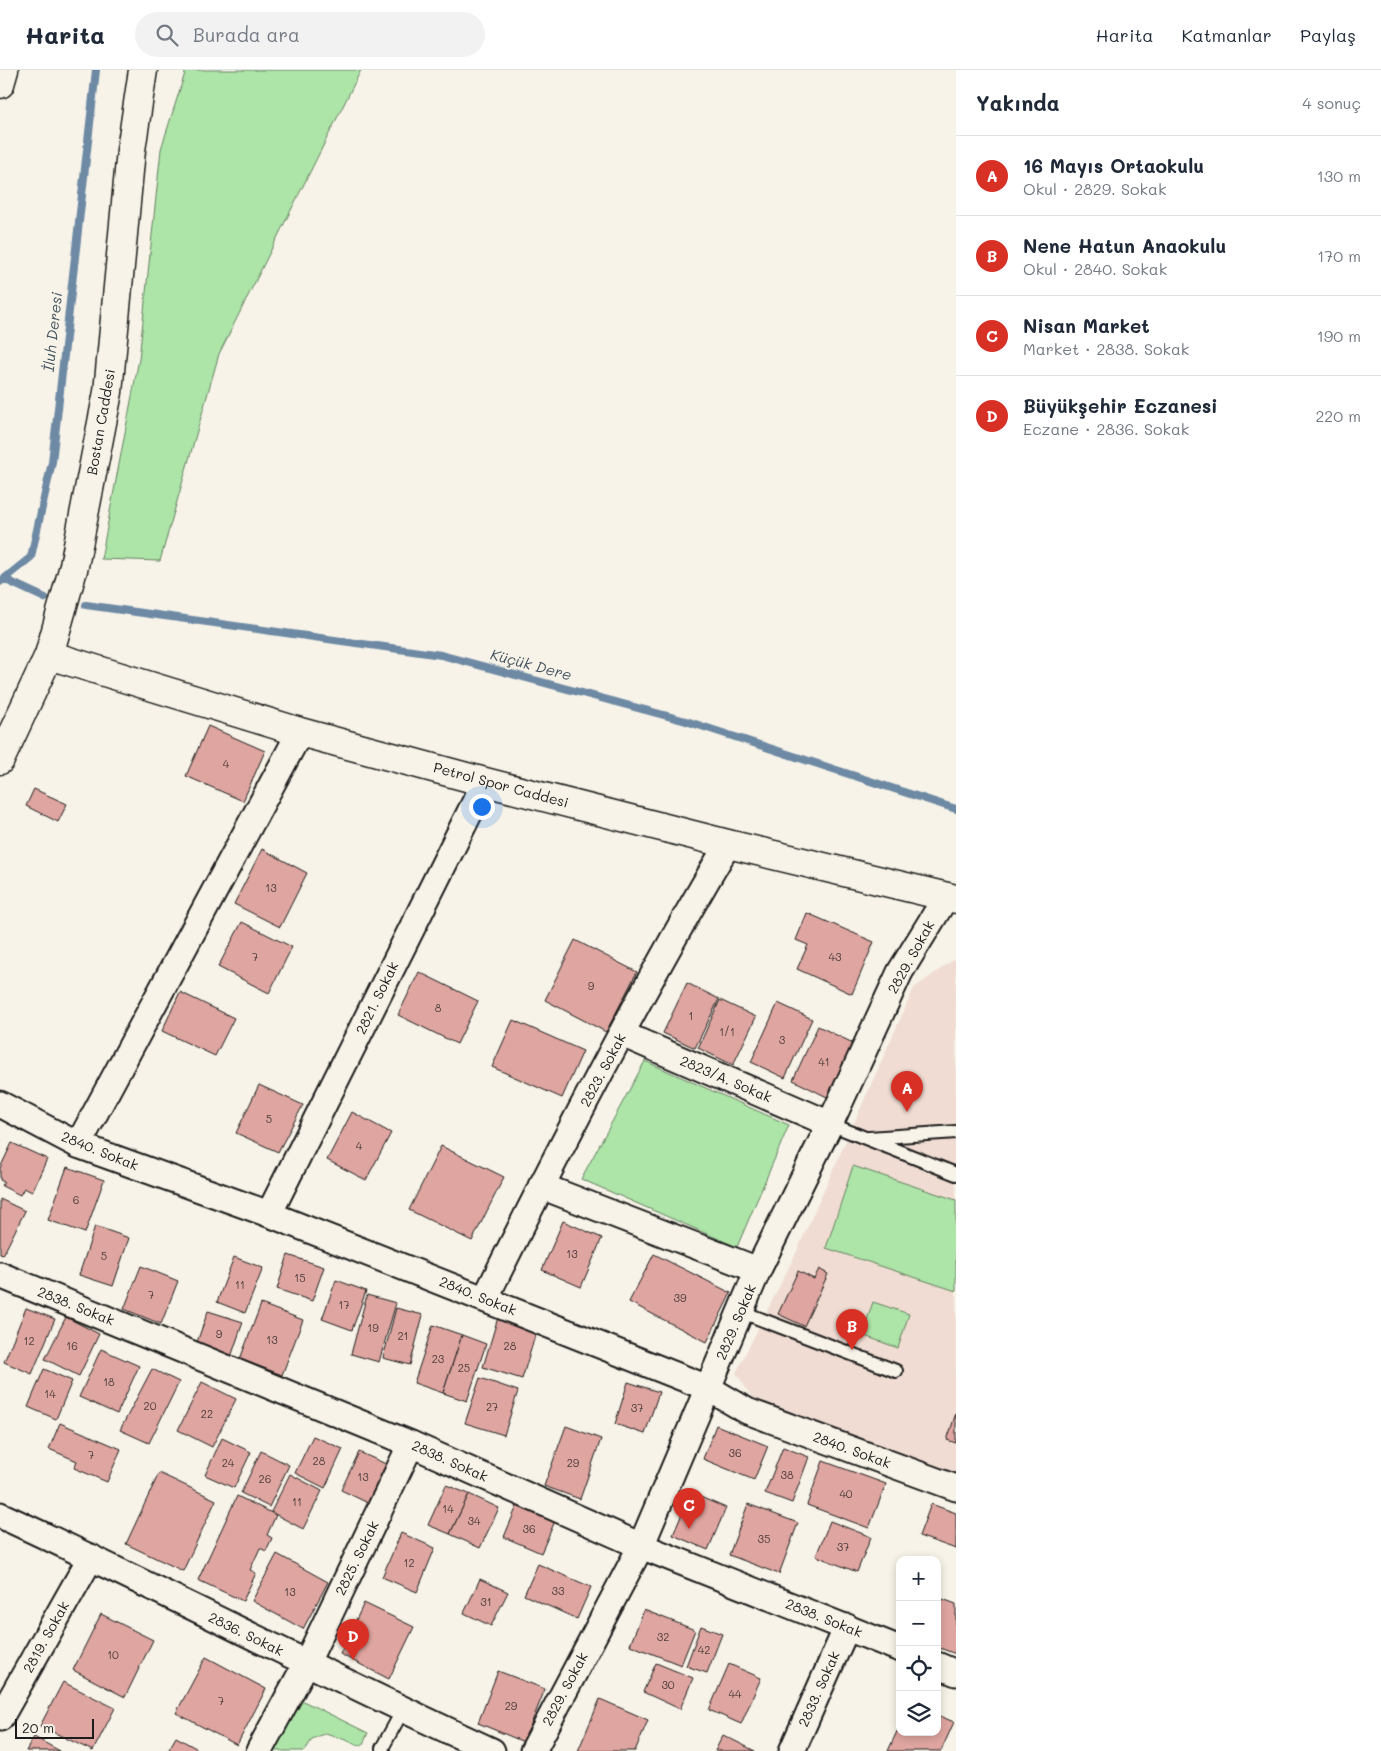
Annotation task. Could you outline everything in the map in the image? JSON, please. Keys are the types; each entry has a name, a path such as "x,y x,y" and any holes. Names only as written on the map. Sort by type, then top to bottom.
{"street":[{"path":"0,84 4,70"},
{"name":"Bostan Caddesi","path":"0,760 49,655 74,566 108,392 131,150 143,70"},
{"name":"Petrol Spor Caddesi","path":"49,655 300,732 485,782 951,898"},
{"path":"78,1145 300,732"},
{"name":"2821. Sokak","path":"269,1214 485,782"},
{"name":"2823. Sokak","path":"485,1299 541,1186 677,930 728,844"},
{"name":"2829. Sokak","path":"533,1751 641,1546 742,1312 758,1270 830,1124 900,972 951,898"},
{"name":"2823/A. Sokak","path":"622,1034 830,1124"},
{"name":"2840. Sokak","path":"0,1104 78,1145 269,1214 708,1388 747,1411 956,1488"},
{"path":"541,1186 758,1270"},
{"name":"2838. Sokak","path":"0,1275 411,1444 641,1546 847,1626 896,1647"},
{"name":"2825. Sokak","path":"259,1751 306,1664 411,1444"},
{"name":"2836. Sokak","path":"0,1515 91,1557 306,1664 492,1751"},
{"name":"2819. Sokak","path":"0,1718 91,1557"},
{"name":"2833. Sokak","path":"792,1751 847,1626"},
{"path":"941,1667 956,1673"}],"lane":[{"path":"830,1124 956,1174"},
{"path":"864,1138 956,1132"},
{"path":"742,1312 896,1372"},
{"path":"383,1751 382,1748 403,1710"}],"shaded area":[{"path":"956,958 956,1475 755,1402 736,1373 796,1253 914,988"}],"green space":[{"path":"186,70 361,70 219,354 160,561 101,559 139,359 161,149"},
{"path":"645,1061 789,1125 737,1247 581,1179"},
{"path":"853,1166 956,1200 956,1291 826,1248"},
{"path":"873,1302 909,1314 898,1348 862,1335"},
{"path":"299,1699 368,1733 362,1746 326,1733 312,1739 305,1751 270,1751"}],"building":[{"path":"208,726 265,751 243,801 186,776"},
{"path":"34,789 67,804 58,822 26,806"},
{"path":"262,849 307,873 280,927 234,904"},
{"path":"807,913 874,942 852,994 797,969 808,945 796,940"},
{"path":"242,922 292,947 269,993 218,967"},
{"path":"575,940 637,972 606,1032 545,1000"},
{"path":"419,972 478,1001 457,1044 398,1015"},
{"path":"687,983 719,999 695,1048 663,1033"},
{"path":"180,992 234,1018 215,1056 162,1031"},
{"path":"720,1000 756,1017 733,1065 698,1048"},
{"path":"778,1003 812,1019 785,1078 751,1062"},
{"path":"513,1020 583,1051 562,1098 492,1067"},
{"path":"818,1026 855,1044 829,1098 793,1080"},
{"path":"259,1085 303,1105 278,1152 236,1133"},
{"path":"352,1112 391,1133 366,1180 327,1160"},
{"path":"12,1143 47,1159 32,1192 24,1188 20,1195 2,1186 4,1182 0,1180 0,1168"},
{"path":"441,1146 504,1177 472,1241 409,1210"},
{"path":"67,1167 104,1180 85,1233 48,1220"},
{"path":"0,1199 25,1211 3,1255 0,1254"},
{"path":"563,1221 602,1238 581,1287 542,1270"},
{"path":"95,1226 129,1238 113,1286 79,1275"},
{"path":"654,1254 731,1293 707,1342 629,1302"},
{"path":"288,1255 324,1267 312,1301 277,1289"},
{"path":"234,1257 263,1268 245,1313 217,1302"},
{"path":"141,1266 178,1281 161,1324 124,1309"},
{"path":"819,1269 828,1274 804,1326 778,1314 798,1271 814,1279"},
{"path":"336,1280 366,1291 352,1330 322,1319"},
{"path":"367,1295 396,1303 379,1362 351,1354"},
{"path":"261,1304 303,1320 282,1375 240,1359"},
{"path":"26,1308 55,1319 32,1374 4,1362"},
{"path":"396,1308 423,1315 410,1365 383,1358"},
{"path":"208,1311 243,1322 231,1357 196,1345"},
{"path":"499,1314 538,1326 522,1379 483,1367"},
{"path":"66,1317 99,1334 79,1376 45,1359"},
{"path":"433,1325 462,1335 443,1393 414,1383"},
{"path":"462,1335 486,1344 467,1401 443,1393"},
{"path":"101,1349 139,1366 117,1414 79,1397"},
{"path":"44,1369 72,1381 56,1419 28,1407"},
{"path":"152,1369 179,1382 149,1443 120,1430"},
{"path":"480,1378 518,1391 504,1435 465,1423"},
{"path":"202,1382 236,1399 212,1447 178,1430"},
{"path":"628,1382 659,1392 645,1434 615,1424"},
{"path":"956,1413 956,1443 947,1440"},
{"path":"60,1423 121,1449 107,1482 74,1468 77,1461 49,1449"},
{"path":"716,1425 768,1446 754,1480 703,1459"},
{"path":"566,1426 601,1439 580,1499 544,1486"},
{"path":"313,1436 343,1449 325,1488 295,1473"},
{"path":"222,1438 251,1452 234,1488 205,1475"},
{"path":"783,1447 809,1457 792,1503 765,1493"},
{"path":"261,1451 289,1465 269,1507 241,1493"},
{"path":"359,1452 386,1464 368,1503 341,1490"},
{"path":"823,1461 886,1484 869,1528 807,1505"},
{"path":"159,1473 216,1500 183,1571 126,1544"},
{"path":"290,1474 322,1491 303,1529 271,1512"},
{"path":"446,1485 469,1494 450,1534 428,1525"},
{"path":"691,1493 726,1508 708,1550 673,1535"},
{"path":"469,1494 499,1508 480,1548 450,1534"},
{"path":"237,1496 276,1515 267,1535 272,1538 266,1551 260,1548 250,1570 256,1573 243,1601 198,1580"},
{"path":"748,1504 798,1523 779,1574 729,1555"},
{"path":"931,1504 956,1513 956,1549 919,1536"},
{"path":"517,1506 555,1521 541,1553 504,1537"},
{"path":"830,1521 871,1537 857,1572 816,1556"},
{"path":"401,1533 435,1548 417,1592 382,1577"},
{"path":"277,1554 328,1582 303,1629 252,1601"},
{"path":"538,1564 591,1587 577,1619 524,1595"},
{"path":"480,1579 508,1592 491,1626 464,1613"},
{"path":"941,1598 956,1604 956,1654 941,1648"},
{"path":"364,1603 414,1627 389,1679 340,1654"},
{"path":"644,1610 695,1630 681,1665 630,1645"},
{"path":"101,1614 153,1640 125,1697 73,1670"},
{"path":"701,1626 722,1634 707,1673 686,1666"},
{"path":"206,1657 266,1689 237,1745 176,1713"},
{"path":"656,1663 693,1678 680,1709 643,1692"},
{"path":"729,1664 761,1678 741,1724 709,1710"},
{"path":"498,1671 545,1689 524,1742 478,1723"},
{"path":"63,1682 115,1708 93,1751 40,1726"},
{"path":"600,1699 648,1720 635,1751 578,1751"},
{"path":"941,1717 954,1722 941,1751 888,1751 896,1734 896,1736 941,1736"},
{"path":"723,1735 755,1751 715,1751"},
{"path":"34,1737 60,1751 26,1751"},
{"path":"176,1737 201,1751 168,1751"}],"waterway":[{"name":"İluh Deresi","path":"0,582 31,557 52,462 96,70"},
{"name":"Küçük Dere","path":"4,579 45,598"},
{"name":"Küçük Dere","path":"86,605 441,655 686,721 956,809"}],"place":[{"name":"16 Mayıs Ortaokulu","path":"907,1112"},
{"name":"Nene Hatun Anaokulu","path":"852,1350"},
{"name":"Nisan Market","path":"689,1529"},
{"name":"Büyükşehir Eczanesi","path":"353,1660"}]}
